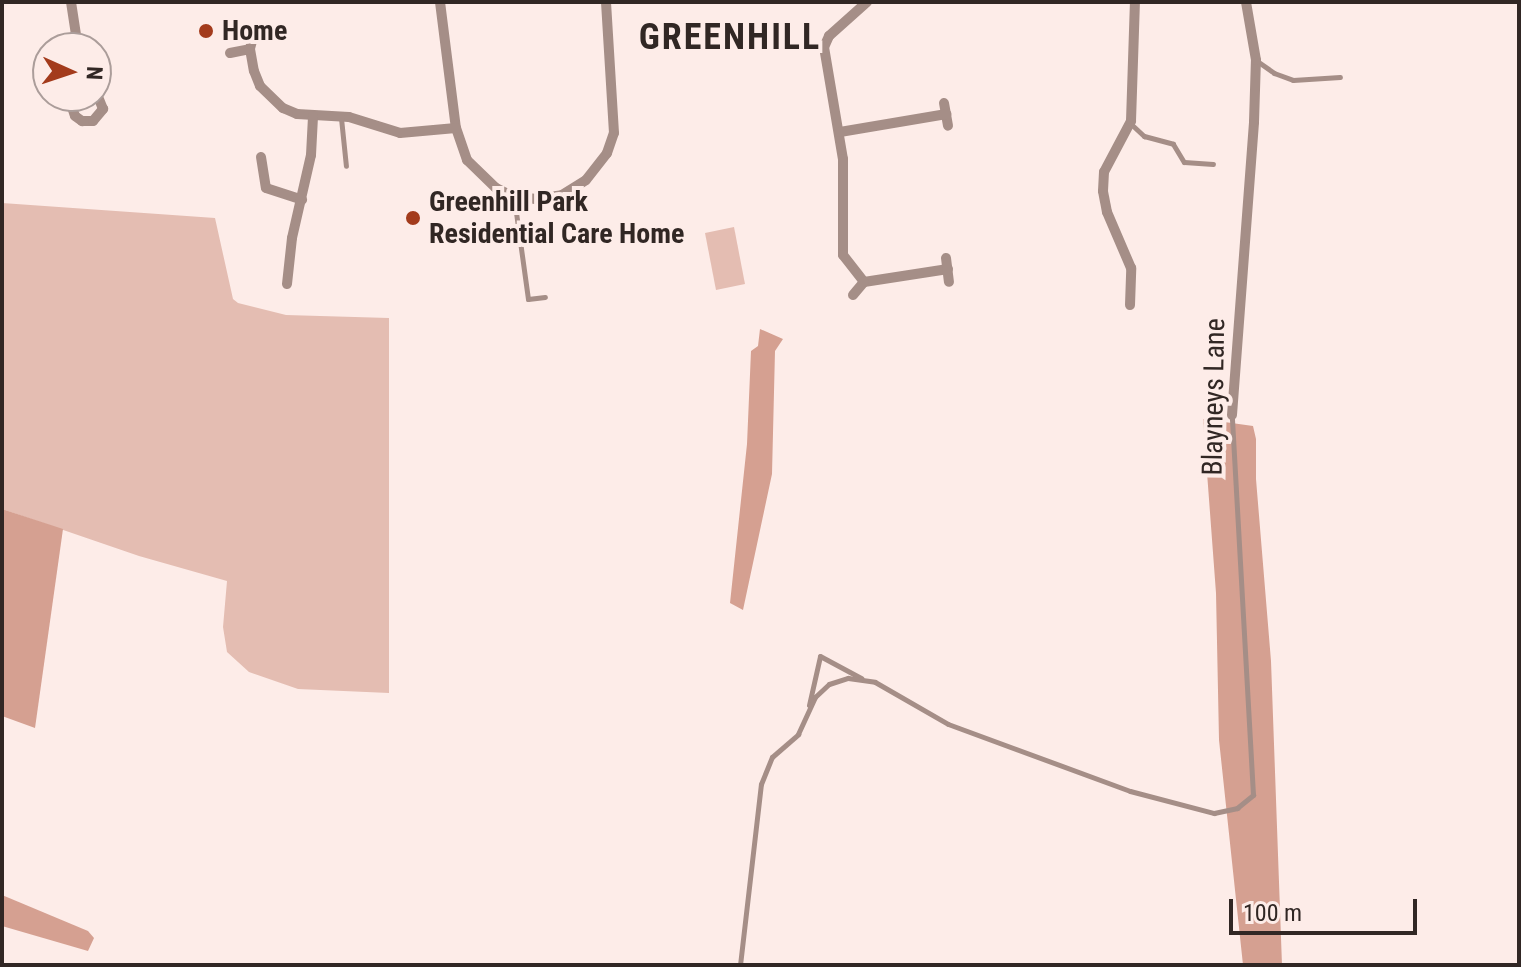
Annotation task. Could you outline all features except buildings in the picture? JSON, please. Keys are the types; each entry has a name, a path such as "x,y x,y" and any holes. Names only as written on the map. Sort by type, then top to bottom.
{"street":[{"path":"71,2 76,32"},
{"path":"440,2 456,128 472,169 496,188 514,197 562,195 586,180 607,153 616,119 606,2"},
{"path":"864,282 848,266 841,241 843,159 824,47 829,36 867,2"},
{"path":"1130,305 1131,268 1107,212 1103,191 1104,172 1130,123 1135,2"},
{"name":"Blayneys Lane","path":"1232,415 1256,60 1246,2"},
{"path":"255,30 250,49 260,86 270,99 297,114 341,117 400,133 456,128"},
{"path":"230,53 250,49"},
{"path":"840,132 945,108 948,126"},
{"path":"74,112 82,121 93,121 100,112"},
{"path":"287,284 292,238 311,155 313,116"},
{"path":"261,157 266,188 302,200"},
{"path":"853,295 864,282 947,263 949,282"}],"lane":[{"path":"1256,60 1274,73 1293,80 1340,77"},
{"path":"341,117 346,166"},
{"path":"1130,123 1144,136 1173,144 1184,162 1213,164"},
{"path":"514,197 528,299 545,297"},
{"name":"Blayneys Lane","path":"866,681 875,682 948,724 1130,791 1214,813 1237,808 1253,795 1232,415"},
{"path":"805,720 820,656 866,681"},
{"path":"740,965 761,784 772,757 798,734 815,697 829,684 848,678 866,681"}],"shaded area":[{"path":"2,203 215,218 233,299 238,303 286,315 389,318 389,693 298,689 249,672 227,652 223,627 227,581 139,556 2,509"},
{"path":"734,227 745,284 716,290 705,233"},
{"path":"760,329 783,339 775,351 772,474 743,610 730,603 747,444 751,351 758,346"},
{"path":"1203,419 1253,426 1256,439 1256,479 1271,661 1282,965 1243,965 1219,740 1216,593"},
{"path":"2,509 63,529 35,728 2,716"},
{"path":"2,895 88,931 94,938 88,951 2,926"}],"place":[{"name":"Home","path":"206,31"},
{"name":"Greenhill Park Residential Care Home","path":"413,218"}],"district":[{"name":"GREENHILL","path":"730,38"}]}
